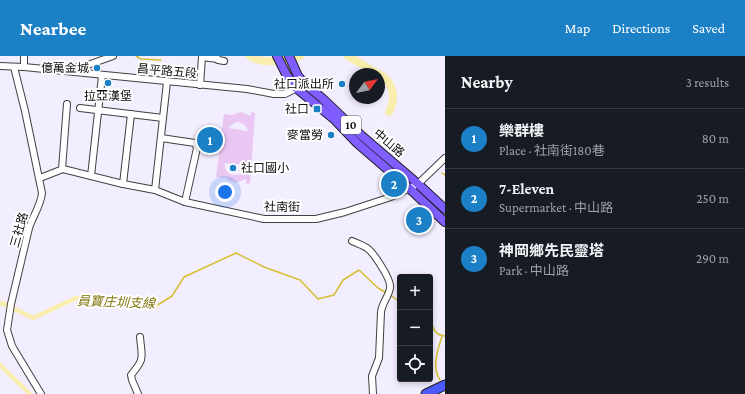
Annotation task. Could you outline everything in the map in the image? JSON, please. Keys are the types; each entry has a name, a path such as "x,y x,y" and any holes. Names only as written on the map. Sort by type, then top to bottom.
{"highway":[{"path":"426,394 445,385"}],"main road":[{"name":"中山路","path":"278,58 296,88 335,120 357,143 409,188 445,222"},
{"name":"中山路","path":"289,58 298,76 305,84 418,184 445,210"}],"street":[{"path":"24,56 24,67"},
{"path":"88,56 90,64"},
{"path":"54,70 85,66 113,56"},
{"path":"200,85 202,57 224,61"},
{"name":"昌平路五段","path":"0,66 24,67 285,94 305,84"},
{"name":"三社路","path":"14,67 40,178 42,193 29,228 7,319 7,330 12,346 41,394"},
{"path":"90,176 102,76"},
{"path":"155,190 167,82"},
{"path":"40,178 62,169 66,104"},
{"path":"80,108 163,118"},
{"path":"124,184 131,114"},
{"path":"161,138 195,143 197,148 185,202"},
{"name":"社南街","path":"62,169 155,190 185,202 264,219 316,218 365,206 390,197 418,184 445,158"},
{"path":"352,240 367,248 375,257 390,283 390,288 382,305 379,358 372,376 374,394"},
{"path":"138,394 131,375 141,362 142,358 140,337"}],"shaded area":[{"path":"241,112 251,116 251,112 255,113 250,183 246,184 246,179 235,182 230,181 225,177 216,177 224,114 232,115","holes":["236,122 244,124 248,131 228,128","225,163 244,165 241,174 234,175 227,172"]}],"waterway":[{"path":"136,56 141,59 161,60"},
{"path":"250,56 261,61 281,60 300,56"},
{"path":"348,56 368,68"},
{"path":"385,78 388,81 393,95 393,102 389,112"},
{"name":"員寶庄圳支線","path":"156,306 172,296 184,277 236,253 264,267 300,280 318,299 334,295 343,280 359,270 378,288 387,293"},
{"name":"員寶庄圳支線","path":"390,295 397,300"},
{"name":"員寶庄圳支線","path":"0,304 2,303 33,318 76,298 156,306"},
{"name":"員寶庄圳支線","path":"430,310 431,320 434,329 440,335 445,336"},
{"path":"440,380 437,375 436,364 437,353 442,336"},
{"path":"0,365 30,394"}],"place":[{"name":"億萬金城","path":"97,68"},
{"name":"拉亞漢堡","path":"108,83"},
{"name":"社口派出所","path":"342,84"},
{"name":"社口","path":"317,109"},
{"name":"麥當勞","path":"331,135"},
{"name":"樂群樓","path":"210,140"},
{"name":"社口國小","path":"233,168"},
{"name":"7-Eleven","path":"394,184"},
{"name":"神岡鄉先民靈塔","path":"419,220"}]}
